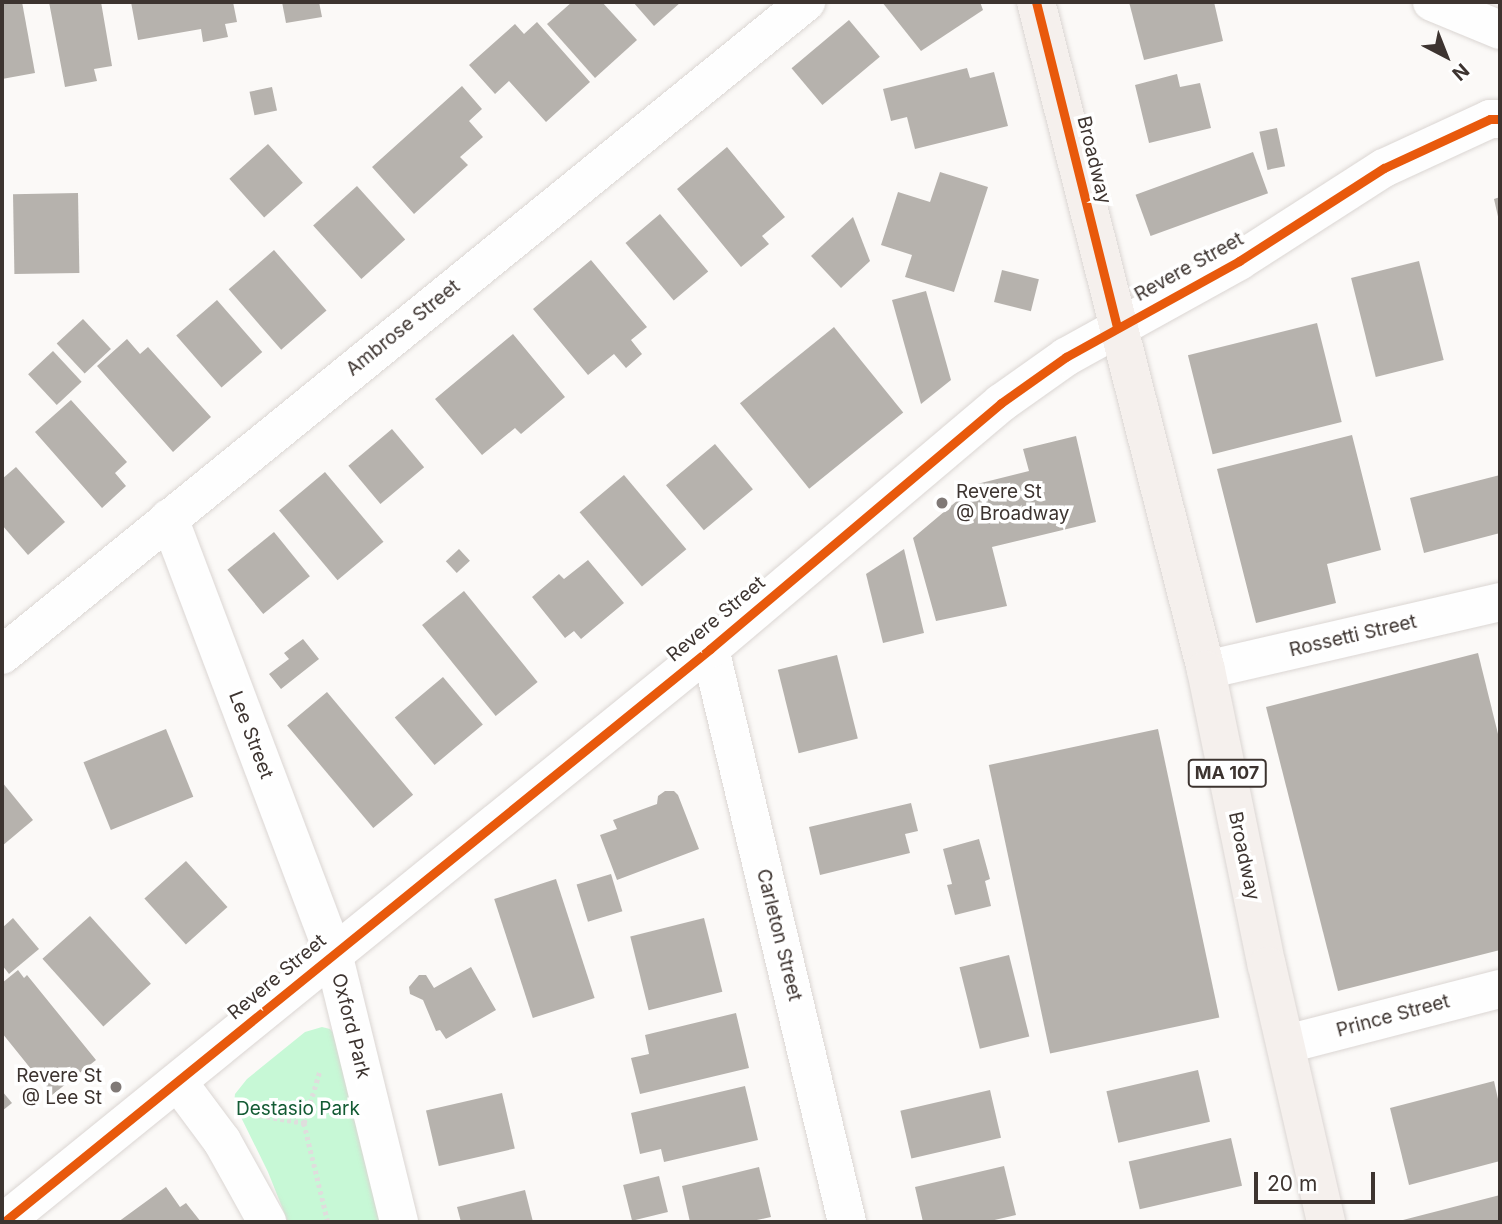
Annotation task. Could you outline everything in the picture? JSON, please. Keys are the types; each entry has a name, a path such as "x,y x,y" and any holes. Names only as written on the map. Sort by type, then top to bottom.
{"main road":[{"name":"Broadway","path":"1036,2 1116,327 1206,670 1267,965 1326,1222"}],"street":[{"name":"Ambrose Street","path":"2,655 806,2"},
{"path":"1432,2 1500,30"},
{"name":"Revere Street","path":"4,1222 710,649 1001,403 1066,357 1239,261 1384,168 1490,119 1500,118"},
{"name":"Lee Street","path":"169,518 333,953"},
{"name":"Rossetti Street","path":"1206,670 1500,602"},
{"name":"Carleton Street","path":"710,649 848,1222"},
{"name":"Oxford Park","path":"333,953 399,1222"},
{"name":"Prince Street","path":"1287,1044 1500,989"},
{"path":"178,1082 210,1125 252,1191 267,1222"}],"path":[{"path":"320,1068 304,1123 328,1222"},
{"path":"210,1125 244,1112 304,1123"}],"green space":[{"name":"Destasio Park","path":"322,1027 330,1029 337,1037 382,1222 288,1222 268,1172 234,1103 235,1094 247,1079 305,1032"}],"building":[{"path":"2,2 22,2 35,73 2,79"},
{"path":"49,2 101,2 112,66 94,69 97,81 65,87"},
{"path":"131,2 233,2 237,22 225,24 228,37 203,42 201,29 138,40"},
{"path":"282,2 319,2 322,17 286,23"},
{"path":"572,2 602,2 637,40 595,78 547,24"},
{"path":"633,2 681,2 654,26"},
{"path":"882,2 980,2 983,10 921,51"},
{"path":"1129,2 1214,2 1223,41 1144,60"},
{"path":"849,20 880,57 822,105 792,68"},
{"path":"537,22 590,82 546,122 509,81 495,94 469,65 515,24 524,34"},
{"path":"967,68 970,78 994,72 1008,126 915,149 907,117 891,121 883,89"},
{"path":"1177,74 1180,87 1200,83 1211,128 1149,143 1135,85"},
{"path":"462,86 482,109 469,121 483,137 460,157 468,165 414,214 372,167"},
{"path":"272,87 277,110 254,115 250,92"},
{"path":"1277,128 1285,166 1268,170 1259,132"},
{"path":"268,144 303,183 264,217 229,179"},
{"path":"727,147 785,217 762,236 769,244 741,267 677,189"},
{"path":"1253,152 1268,193 1151,236 1136,195"},
{"path":"940,172 988,187 954,292 905,277 912,255 881,245 898,192 930,202"},
{"path":"357,186 405,240 361,279 313,225"},
{"path":"78,193 79,273 14,274 13,194"},
{"path":"1500,197 1500,221 1499,221 1494,199"},
{"path":"660,214 708,271 674,300 626,243"},
{"path":"853,217 870,261 841,288 811,256"},
{"path":"274,250 326,310 281,350 229,289"},
{"path":"591,260 647,327 631,340 642,354 626,368 614,354 588,375 533,309"},
{"path":"1419,261 1444,360 1376,377 1351,278"},
{"path":"1002,270 1039,279 1031,311 994,302"},
{"path":"926,291 951,380 921,404 892,300"},
{"path":"217,300 262,352 222,388 176,335"},
{"path":"83,319 111,349 85,374 57,344"},
{"path":"1317,323 1342,422 1213,454 1188,355"},
{"path":"834,327 903,412 809,489 740,403"},
{"path":"513,334 565,397 521,434 515,428 482,455 435,399"},
{"path":"127,339 140,354 148,347 211,417 173,452 97,366"},
{"path":"53,351 82,382 57,405 28,374"},
{"path":"71,400 127,462 115,473 126,486 102,508 35,432"},
{"path":"392,429 424,467 380,504 348,466"},
{"path":"1352,435 1381,550 1327,564 1336,603 1256,623 1217,469"},
{"path":"1076,436 1096,522 992,547 1007,606 936,621 913,538 977,484 1029,471 1023,449"},
{"path":"715,444 753,489 704,530 666,485"},
{"path":"16,467 65,522 28,555 2,525 2,479"},
{"path":"325,472 383,542 338,580 279,511"},
{"path":"624,475 686,549 642,587 580,512"},
{"path":"1500,475 1500,533 1424,553 1410,498"},
{"path":"274,532 310,576 263,614 227,570"},
{"path":"459,549 470,561 457,573 446,561"},
{"path":"904,549 924,633 883,643 866,574"},
{"path":"588,560 624,603 581,639 574,631 565,638 532,597 559,574 564,579"},
{"path":"464,591 538,682 496,716 422,625"},
{"path":"303,639 319,659 281,689 269,674 289,659 284,653"},
{"path":"1478,653 1500,742 1500,950 1338,991 1266,707"},
{"path":"837,655 858,738 799,753 778,670"},
{"path":"443,677 483,724 435,765 395,717"},
{"path":"327,692 413,795 373,828 287,725"},
{"path":"166,729 193,797 111,830 83,762"},
{"path":"1158,729 1219,1018 1050,1054 989,765"},
{"path":"2,782 33,820 2,846"},
{"path":"665,791 674,791 678,795 699,849 617,880 600,835 617,829 613,820 657,804 658,796"},
{"path":"911,803 918,831 905,834 910,853 820,875 809,827"},
{"path":"979,839 990,879 985,881 991,906 955,915 947,885 952,884 943,849"},
{"path":"186,861 227,907 186,945 144,898"},
{"path":"611,874 622,911 588,922 577,885"},
{"path":"556,879 595,998 533,1018 494,899"},
{"path":"90,916 151,984 103,1026 42,959"},
{"path":"13,918 39,949 9,974 2,965 2,928"},
{"path":"704,918 722,992 649,1010 630,936"},
{"path":"1009,955 1029,1037 980,1049 960,967"},
{"path":"471,967 496,1010 446,1039 440,1030 436,1031 423,1000 410,994 409,987 419,975 426,975 434,988"},
{"path":"18,970 24,978 27,975 96,1060 52,1095 2,1033 2,983"},
{"path":"736,1013 749,1068 640,1094 631,1058 649,1054 645,1035"},
{"path":"1198,1070 1210,1122 1118,1143 1106,1091"},
{"path":"1494,1081 1500,1108 1500,1161 1409,1185 1390,1108"},
{"path":"745,1086 758,1140 664,1162 661,1149 640,1154 631,1113"},
{"path":"990,1090 1001,1138 911,1158 900,1111"},
{"path":"2,1091 12,1103 2,1111"},
{"path":"502,1093 515,1149 439,1166 426,1111"},
{"path":"1231,1138 1242,1186 1140,1209 1129,1162"},
{"path":"1004,1166 1016,1215 986,1222 923,1222 915,1187"},
{"path":"759,1167 771,1217 747,1222 690,1222 682,1186"},
{"path":"659,1176 668,1212 632,1221 623,1185"},
{"path":"166,1187 180,1207 186,1203 201,1222 118,1222"},
{"path":"525,1190 533,1222 461,1222 457,1207"},
{"path":"1500,1195 1500,1222 1403,1220"}],"cycle path":[{"path":"1036,2 1117,327"},
{"path":"4,1222 710,649 1001,403 1066,357 1239,261 1384,168 1490,119 1500,119"}],"place":[{"name":"Revere St @ Broadway","path":"942,503"},
{"name":"Revere St @ Lee St","path":"116,1087"}]}
